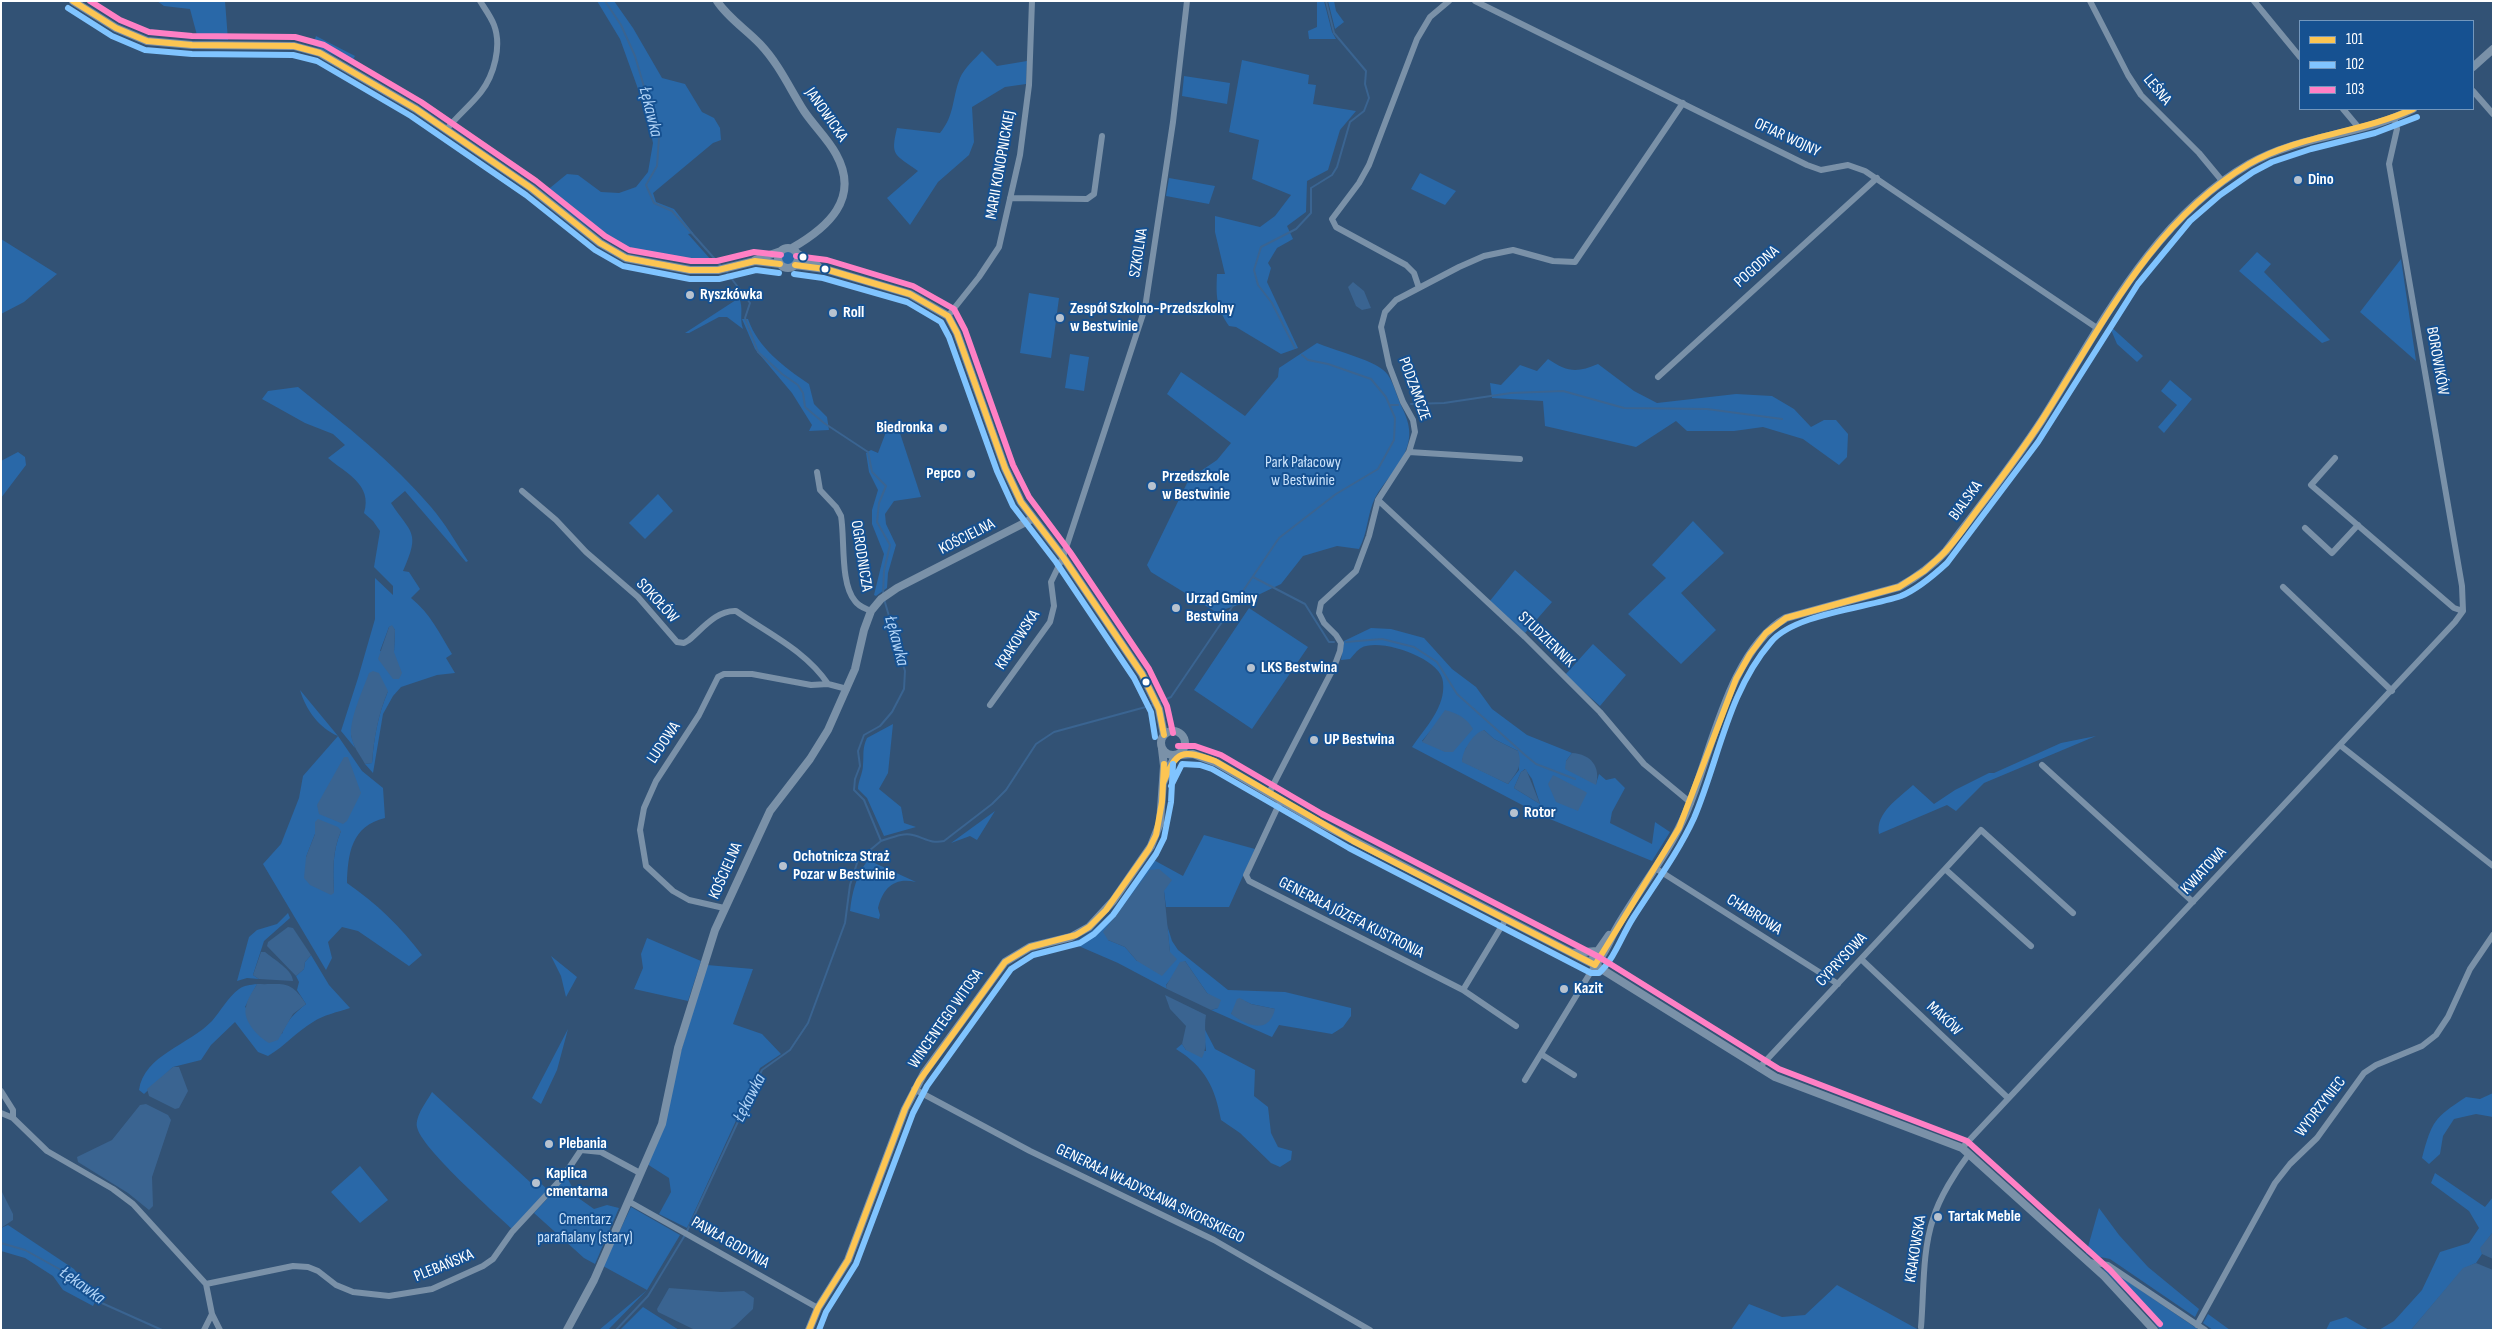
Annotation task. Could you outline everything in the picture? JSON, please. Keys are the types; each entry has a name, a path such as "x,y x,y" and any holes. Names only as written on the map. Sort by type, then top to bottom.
{"street":[{"path":"73,1 116,28 147,41 192,45 287,45 310,49 331,58 447,129 531,188 612,252 640,262 690,270 718,270 754,261 781,251 795,251 822,268"},
{"path":"447,129 480,94 493,68 497,51 496,34 494,25 480,1"},
{"name":"JANOWICKA","path":"717,1 772,58 804,110 840,162 843,181 842,197 837,211 827,224 795,251"},
{"name":"MARII KONOPNICKIEJ","path":"948,316 979,277 999,247 1020,155 1029,85 1032,1"},
{"name":"SZKOLNA","path":"1063,557 1145,308 1173,122 1187,1"},
{"path":"1419,288 1414,273 1406,265 1336,227 1332,219 1360,183 1417,39 1430,17 1449,1"},
{"name":"OFIAR WOJNY","path":"1475,1 1807,165 1821,170 1848,165 1877,178 2097,328"},
{"name":"LEŚNA","path":"2090,1 2128,75 2141,95 2199,153 2223,182"},
{"path":"2254,1 2299,56"},
{"path":"2474,65 2493,49"},
{"path":"2474,92 2493,114"},
{"name":"PODZAMCZE","path":"1269,793 1340,651 1340,643 1336,635 1324,623 1319,613 1321,603 1356,571 1369,536 1378,500 1409,452 1415,432 1414,420 1403,402 1389,365 1381,327 1385,312 1396,300 1459,267 1499,252 1514,250 1553,261 1575,262 1683,103"},
{"path":"2344,110 2359,128"},
{"name":"BIALSKA","path":"1599,967 1616,929 1673,841 1691,803 1723,707 1754,648 1764,634 1773,625 1786,618 1899,587 1915,578 1936,562 2035,430 2097,328 2133,276 2171,228 2223,182 2251,163 2283,148 2359,128 2411,110"},
{"name":"BOROWIKÓW","path":"2394,117 2397,130 2389,164 2462,586 2463,611"},
{"path":"1010,198 1087,199 1094,194 1102,136"},
{"name":"POGODNA","path":"1658,377 1877,178"},
{"path":"780,264 778,256 781,251"},
{"path":"795,251 795,265"},
{"path":"754,261 780,264 787,268 795,265 822,268 910,294 948,316 958,333 1012,485 1032,520 1063,557 1123,644 1155,699 1164,735"},
{"path":"1409,452 1520,458"},
{"path":"2335,458 2311,484 2454,608 2463,611"},
{"name":"OGRODNICZA","path":"817,472 820,490 836,507 841,516 849,589 853,600 860,606 872,611"},
{"name":"SOKOŁÓW","path":"522,491 556,520 586,552 638,597 677,642 684,643 689,640 719,614 728,611 736,612 802,654 817,668 828,684"},
{"name":"STUDZIENNIK","path":"1378,500 1532,644 1600,712 1644,764 1691,803"},
{"name":"KOŚCIELNA","path":"567,1330 594,1280 662,1124 678,1048 714,930 770,811 810,759 828,730 855,669 864,630 872,611 884,597 1032,520"},
{"path":"2305,528 2332,553 2358,525"},
{"name":"KRAKOWSKA","path":"990,705 1050,622 1054,606 1051,582 1063,557"},
{"path":"2283,587 2392,690"},
{"name":"KWIATOWA","path":"1962,1148 2341,746 2456,622 2463,611"},
{"name":"LUDOWA","path":"724,908 689,900 673,891 646,866 640,830 644,808 656,781 699,715 718,677 724,674 752,674 811,685 828,684 847,689"},
{"path":"1159,709 1177,732 1181,734 1186,743 1217,763 1318,822 1599,967 1759,1068 1791,1084 1962,1148 2089,1262 2125,1297 2154,1330"},
{"path":"1177,732 1172,731 1161,739 1162,749 1169,755 1193,754 1217,763"},
{"path":"1179,754 1186,743"},
{"path":"2341,746 2493,866"},
{"name":"WINCENTEGO WITOSA","path":"809,1330 818,1308 848,1260 914,1089 1005,962 1030,947 1076,935 1089,927 1106,910 1154,840 1160,823 1163,783 1162,749"},
{"name":"WINCENTEGO WITOSA","path":"1163,783 1169,767 1179,754"},
{"path":"2042,765 2193,902"},
{"name":"GENERAŁA JÓZEFA KUSTRONIA","path":"1281,800 1246,875 1249,881 1463,990 1516,1026"},
{"name":"CYPRYSOWA","path":"1759,1068 1982,830 2073,913"},
{"name":"CHABROWA","path":"1655,868 1838,984"},
{"path":"1945,869 2031,946"},
{"path":"1463,990 1506,919"},
{"name":"BIALSKA","path":"1597,951 1616,929"},
{"name":"WYDRZYNIEC","path":"2197,1325 2275,1184 2290,1164 2317,1138 2364,1073 2376,1065 2422,1046 2436,1035 2448,1017 2470,969 2493,935"},
{"path":"1572,953 1597,951"},
{"path":"1597,951 1593,958 1599,967"},
{"name":"MAKÓW","path":"1862,960 2008,1098"},
{"path":"1525,1080 1599,967"},
{"path":"1541,1054 1574,1075"},
{"name":"GENERAŁA WŁADYSŁAWA SIKORSKIEGO","path":"914,1089 1030,1151 1214,1240 1370,1330"},
{"path":"1,1091 13,1110 13,1118"},
{"path":"1,1113 13,1118 47,1151 114,1189 133,1204 206,1284 212,1314 220,1330"},
{"name":"PLEBAŃSKA","path":"206,1284 293,1266 318,1271 336,1285 353,1292 390,1296 432,1289 483,1266 493,1259 512,1232 563,1177 581,1150 601,1152 640,1173"},
{"name":"KRAKOWSKA","path":"1921,1327 1927,1251 1933,1218 1968,1154"},
{"name":"PAWŁA GODYNIA","path":"628,1201 818,1308"},
{"path":"2089,1262 2108,1265 2204,1330"},
{"path":"204,1330 212,1314"}],"green space":[{"path":"157,1 225,1 228,40 198,39 190,9 164,6"},
{"path":"597,1 614,1 633,28 662,78 685,84 702,112 714,118 720,128 721,140 713,143 653,193 656,202 674,209 693,233 688,234 712,261 655,254 643,255 629,251 613,244 597,233 545,192 567,174 578,175 601,192 619,193 636,187 648,172 653,143 646,111 620,39"},
{"path":"1317,1 1324,1 1332,32 1336,39 1309,39 1308,31 1317,27"},
{"path":"1328,1 1334,1 1336,11 1344,22 1335,29"},
{"path":"316,36 355,56 351,63 313,45"},
{"path":"982,51 997,66 1027,61 1026,84 1005,87 972,107 974,142 969,155 938,182 910,225 887,198 918,171 896,154 894,145 897,128 940,133 951,113 957,85 962,74"},
{"path":"1242,60 1309,75 1308,84 1316,85 1313,104 1356,111 1340,130 1328,170 1307,181 1306,212 1287,226 1293,239 1277,248 1268,263 1271,268 1267,282 1298,348 1281,354 1236,327 1229,326 1219,307 1217,296 1217,274 1225,274 1215,232 1215,216 1260,227 1275,216 1291,195 1252,179 1259,140 1229,132"},
{"path":"1184,76 1230,83 1227,104 1182,96"},
{"path":"1420,173 1456,191 1445,205 1411,189"},
{"path":"1169,178 1215,186 1209,204 1166,196"},
{"path":"1,239 57,274 24,302 1,314"},
{"path":"788,250 796,258 788,266 780,258"},
{"path":"2257,252 2271,264 2264,272 2330,340 2322,343 2239,271"},
{"path":"2401,259 2416,361 2360,312"},
{"path":"1029,293 1059,298 1051,358 1020,353"},
{"path":"739,298 743,329 727,317 719,317 689,333 685,333"},
{"path":"742,319 748,319 758,339 773,356 809,384 814,404 827,417 829,430 809,431 812,425 792,393 755,349"},
{"path":"2109,325 2143,356 2137,362 2117,344"},
{"name":"Park Pałacowy w Bestwinie","path":"1317,343 1376,365 1388,375 1409,426 1406,450 1375,498 1359,549 1337,546 1303,556 1281,584 1235,606 1216,612 1151,572 1147,565 1189,479 1217,460 1231,443 1167,394 1181,372 1245,416 1278,377 1279,368"},
{"path":"1070,354 1089,357 1084,391 1065,388"},
{"path":"1548,359 1561,367 1572,370 1584,369 1598,364 1634,391 1657,403 1736,394 1772,396 1794,409 1811,427 1824,420 1836,420 1848,434 1847,457 1839,465 1803,439 1763,427 1734,431 1687,431 1676,421 1636,447 1545,426 1543,401 1492,398 1490,383 1501,385 1520,365 1537,371"},
{"path":"2170,380 2192,399 2164,433 2158,427 2177,405 2161,391"},
{"path":"298,387 368,444 401,474 431,507 446,526 468,561 466,562 405,491 391,503 411,534 412,548 403,571 409,572 420,589 411,598 429,617 452,654 446,658 455,673 437,675 401,687 393,696 383,714 373,773 365,764 372,763 377,726 388,691 351,735 355,748 341,731 375,619 375,578 393,595 393,586 374,567 380,531 364,513 365,494 361,487 356,480 328,458 345,445 333,434 305,423 262,399 268,391","holes":["392,626 395,630 394,652 380,651 389,627"]},
{"path":"897,424 921,497 894,501 885,514 886,524 896,545 888,573 887,588 876,596 874,595 884,554 872,524 872,510 878,490 869,472 866,453 871,450 878,453 886,432"},
{"path":"18,452 25,457 26,465 1,498 1,461"},
{"path":"658,494 673,511 645,539 629,523"},
{"path":"1693,521 1724,553 1681,593 1716,630 1681,664 1628,614 1666,578 1652,565"},
{"path":"1515,570 1552,602 1525,633 1489,602"},
{"name":"LKS Bestwina","path":"1249,608 1308,647 1252,729 1194,690"},
{"path":"1371,628 1391,629 1424,638 1452,669 1476,687 1492,709 1527,735 1572,753 1566,761 1596,784 1599,774 1606,780 1615,778 1625,788 1612,812 1610,823 1652,844 1655,822 1670,832 1652,861 1545,817 1412,747 1438,709 1443,691 1440,673 1422,658 1409,652 1382,645 1370,645 1361,648 1350,659 1341,660 1344,641","holes":["1438,722 1445,751 1422,741","1484,730 1494,739 1518,751 1519,770 1508,784 1462,761 1466,748","1525,769 1532,779 1540,804 1514,788 1521,772"]},
{"path":"1593,644 1626,675 1600,706 1565,675"},
{"path":"300,690 338,736 331,733 314,718"},
{"path":"893,724 888,773 879,789 901,807 904,823 916,827 884,836 867,798 858,789 858,786 863,768 864,748 867,738"},
{"path":"338,736 362,771 383,788 385,818 365,827 358,834 350,852 347,883 388,916 422,955 409,966 358,931 342,927 328,942 332,958 326,970 263,864 281,844 299,798 303,776","holes":["341,831 336,846 334,862 334,893 306,857 315,834"]},
{"path":"2096,736 1984,783 1956,811 1947,805 1879,834 1879,826 1884,813 1889,806 1913,785 1934,804 1955,790 1989,773 1994,773 2061,743"},
{"path":"995,811 977,840 970,836 951,843"},
{"path":"1204,835 1255,849 1229,907 1166,907 1164,891 1108,940 1125,947 1137,961 1170,952 1167,925 1172,941 1178,950 1228,990 1285,992 1351,1008 1351,1016 1343,1027 1332,1034 1279,1025 1272,1037 1211,1010 1218,1008 1214,998 1207,993 1185,961 1166,985 1167,989 1118,963 1074,944 1073,942 1097,927 1117,906 1150,858 1183,876","holes":["1240,999 1251,1004 1275,1009 1231,1014"]},
{"path":"868,860 916,882 901,881 886,890 878,908 879,919 850,911 855,884"},
{"path":"288,913 290,918 264,941 253,975 259,979 247,978 237,981 249,937 257,930 277,924"},
{"path":"647,938 701,961 688,1001 634,989 643,968 641,954"},
{"path":"311,955 329,985 350,1008 317,1020 268,1056 258,1052 235,1022 211,1045 201,1060 173,1067 144,1094 139,1090 149,1068 158,1059 192,1037 212,1021 231,996 247,985 257,984 245,1007 282,1034 291,1017 306,1004 297,990 299,982 296,976 304,969 305,962"},
{"path":"551,956 577,977 566,997 561,976"},
{"path":"707,965 753,969 733,1024 762,1034 781,1054 760,1068 687,1228 659,1214 671,1192 669,1178 647,1164"},
{"path":"1203,1026 1215,1049 1255,1070 1254,1096 1268,1107 1271,1133 1278,1147 1292,1151 1291,1160 1280,1167 1271,1163 1240,1133 1221,1120 1216,1098 1207,1079 1194,1063 1176,1049 1182,1044 1186,1050 1206,1051"},
{"path":"568,1029 557,1070 541,1104 532,1098"},
{"path":"432,1092 530,1182 534,1177 548,1190 512,1229 444,1164 421,1137 417,1127 418,1118"},
{"path":"2493,1093 2493,1117 2476,1114 2454,1119 2443,1136 2440,1154 2429,1164 2422,1158 2432,1128 2447,1110 2466,1097 2480,1099"},
{"path":"360,1166 388,1200 360,1223 331,1192"},
{"path":"2435,1173 2485,1207 2493,1197 2493,1232 2481,1248 2482,1254 2476,1263 2463,1269 2411,1330 2379,1330 2394,1321 2422,1290 2440,1252 2469,1243 2479,1228 2469,1211 2431,1183"},
{"name":"Cmentarz parafialany (stary)","path":"567,1177 577,1197 594,1209 607,1205 619,1208 595,1264 584,1258 534,1213"},
{"path":"631,1207 680,1235 647,1290 603,1266"},
{"path":"2099,1208 2119,1235 2148,1267 2199,1309 2195,1317 2110,1259 2086,1254"},
{"path":"8,1225 74,1269 97,1298 93,1306 63,1290 53,1276 25,1258 1,1251 1,1228"},
{"path":"2108,1268 2199,1330 2160,1330 2143,1309 2103,1269"},
{"path":"1837,1285 1919,1330 1731,1330 1749,1304 1782,1317 1805,1315"},
{"path":"647,1290 608,1330 599,1330"},
{"path":"643,1307 679,1330 620,1330"},
{"path":"2208,1314 2230,1330 2213,1330 2203,1323"},
{"path":"2346,1317 2369,1330 2326,1330 2330,1322"}],"shaded area":[{"path":"1353,282 1364,291 1371,308 1362,310 1356,306 1348,287"},
{"path":"392,625 395,630 394,652 402,673 399,679 393,679 378,659 389,627"},
{"path":"373,671 379,673 388,691 377,727 372,763 365,764 353,742 351,728 360,695 369,673"},
{"path":"1445,710 1461,716 1473,729 1453,752 1445,752 1422,742"},
{"path":"1484,730 1494,739 1518,751 1519,765 1508,784 1462,762 1469,743"},
{"path":"1572,753 1584,756 1596,767 1596,785 1565,769 1566,761"},
{"path":"344,757 348,757 361,793 347,821 343,824 319,814 317,805"},
{"path":"1526,769 1540,804 1514,788 1521,772"},
{"path":"1553,775 1587,793 1578,811 1556,802 1548,784"},
{"path":"318,819 338,827 341,831 333,869 334,893 331,895 310,885 304,878 306,857 315,834 315,822"},
{"path":"1159,869 1172,880 1164,891 1170,952 1177,959 1162,976 1137,961 1125,947 1108,940 1103,932 1150,870"},
{"path":"288,927 293,928 311,955 305,962 304,969 296,976 267,946 268,942"},
{"path":"261,952 265,952 286,969 293,981 259,979 253,975"},
{"path":"1185,961 1207,993 1221,1000 1218,1008 1211,1010 1167,989 1166,986 1180,962"},
{"path":"257,984 280,984 291,987 306,1004 293,1014 278,1040 269,1043 252,1028 246,1017 245,1012 250,995"},
{"path":"1165,995 1206,1015 1206,1043 1202,1058 1186,1050 1182,1044 1186,1026 1170,1009"},
{"path":"1240,998 1251,1004 1275,1009 1272,1017 1263,1025 1257,1026 1250,1025 1237,1018 1231,1014 1237,999"},
{"path":"173,1067 179,1067 188,1091 179,1108 175,1109 149,1096 147,1089"},
{"path":"146,1104 168,1115 171,1120 152,1177 153,1206 149,1210 128,1193 78,1162 77,1157 112,1140 140,1105"},
{"path":"1,1190 13,1214 13,1220 1,1228"},
{"path":"2493,1232 2493,1259 2482,1254 2480,1248"},
{"path":"2476,1263 2493,1270 2493,1330 2411,1330 2463,1268"},
{"path":"669,1288 721,1292 744,1291 754,1298 753,1309 734,1327 728,1330 695,1330 658,1312 657,1309"}],"waterway":[{"name":"Łękawka","path":"605,1 621,25 635,56 659,138 657,166 646,185 654,203 672,211 722,267"},
{"path":"1295,348 1272,303 1258,285 1254,270 1261,247 1296,229 1311,213 1311,188 1332,175 1337,167 1350,122 1364,111 1369,98 1365,84 1366,71 1334,33 1326,1"},
{"name":"Łękawka","path":"725,270 750,303 745,318 758,352 782,374 798,385 803,393 805,407 824,423 868,452 872,472 886,486 879,503 877,522 890,545 884,571 883,595"},
{"path":"1157,703 1171,697 1279,538 1336,494 1378,469 1394,440 1395,418 1386,397 1371,379 1328,364 1308,360 1302,355"},
{"path":"1411,404 1444,403 1511,393 1563,391 1624,408 1707,409 1782,419"},
{"path":"1390,405 1398,405"},
{"path":"1253,577 1305,604 1329,642 1334,642"},
{"name":"Łękawka","path":"687,1231 762,1070 790,1050 808,1023 845,923 850,885 858,860 881,841 864,800 854,790 855,779 860,766 858,751 864,735 880,726 892,712 904,689 905,671 884,599"},
{"path":"1346,642 1382,639 1414,647 1437,662 1457,694 1525,755 1536,764 1575,779"},
{"path":"881,841 905,834 932,841 944,841 992,804 1006,790 1036,744 1054,732 1153,705"},
{"name":"Łękawka","path":"616,1330 648,1296 685,1235"},
{"name":"Łękawka","path":"1,1243 25,1250 61,1270 95,1300 162,1330"}],"transit line":[{"name":"101","path":"73,1 116,28 147,41 192,45 294,46 320,53 416,109 531,188 600,243 626,258 690,270 718,270 755,261 780,264"},
{"name":"103","path":"90,1 120,20 149,32 192,36 295,37 324,45 421,102 536,181 605,236 629,250 691,261 717,261 754,252 781,255"},
{"name":"102","path":"68,8 112,36 145,50 192,54 293,55 317,61 411,116 526,195 595,250 623,266 690,279 719,279 756,270 779,273"},
{"name":"101","path":"1163,783 1172,764 1182,755 1194,755 1215,761 1353,841 1595,965 1679,828 1736,679 1750,654 1766,633 1786,618 1899,587 1924,571 1941,556 2027,443 2131,279 2156,246 2214,188 2249,164 2268,154 2308,140 2372,124 2410,110"},
{"name":"102","path":"1171,786 1182,764 1200,765 1212,769 1349,848 1591,973 1599,973 1614,953 1633,918 1688,831 1703,796 1734,704 1756,661 1771,642 1782,632 1813,618 1901,596 1920,586 1947,563 2038,442 2138,284 2190,221 2220,195 2253,172 2272,162 2311,149 2375,133 2417,117"},
{"name":"103","path":"796,256 827,260 913,286 954,309 965,330 1013,465 1029,497 1070,552 1149,669 1167,706 1173,733"},
{"name":"101","path":"795,265 825,269 910,294 948,316 957,333 1005,468 1021,502 1063,557 1142,674 1159,709 1164,735"},
{"name":"102","path":"794,274 823,278 907,302 941,322 949,337 997,471 1013,506 1056,562 1134,678 1151,712 1155,737"},
{"name":"103","path":"1178,746 1195,746 1221,755 1322,814 1599,957 1779,1069 1967,1141 2110,1270 2160,1324"},
{"name":"101","path":"809,1330 818,1308 848,1260 905,1109 919,1081 1005,962 1030,947 1076,935 1089,927 1106,910 1149,849 1156,835 1162,802 1164,764"},
{"name":"102","path":"819,1330 826,1312 856,1264 913,1113 927,1086 1011,969 1033,955 1080,943 1094,934 1113,915 1156,854 1164,838 1171,802 1173,764"}],"place":[{"name":"Dino","path":"2298,180"},
{"name":"Ryszkówka","path":"690,295"},
{"name":"Roll","path":"833,313"},
{"name":"Zespół Szkolno-Przedszkolny w Bestwinie","path":"1060,318"},
{"name":"Biedronka","path":"943,428"},
{"name":"Pepco","path":"971,474"},
{"name":"Przedszkole w Bestwinie","path":"1152,486"},
{"name":"Urząd Gminy Bestwina","path":"1176,608"},
{"name":"LKS Bestwina","path":"1251,668"},
{"name":"UP Bestwina","path":"1314,740"},
{"name":"Rotor","path":"1514,813"},
{"name":"Ochotnicza Straż Pozar w Bestwinie","path":"783,866"},
{"name":"Kazit","path":"1564,989"},
{"name":"Plebania","path":"549,1144"},
{"name":"Kaplica cmentarna","path":"536,1183"},
{"name":"Tartak Meble","path":"1938,1217"}]}
